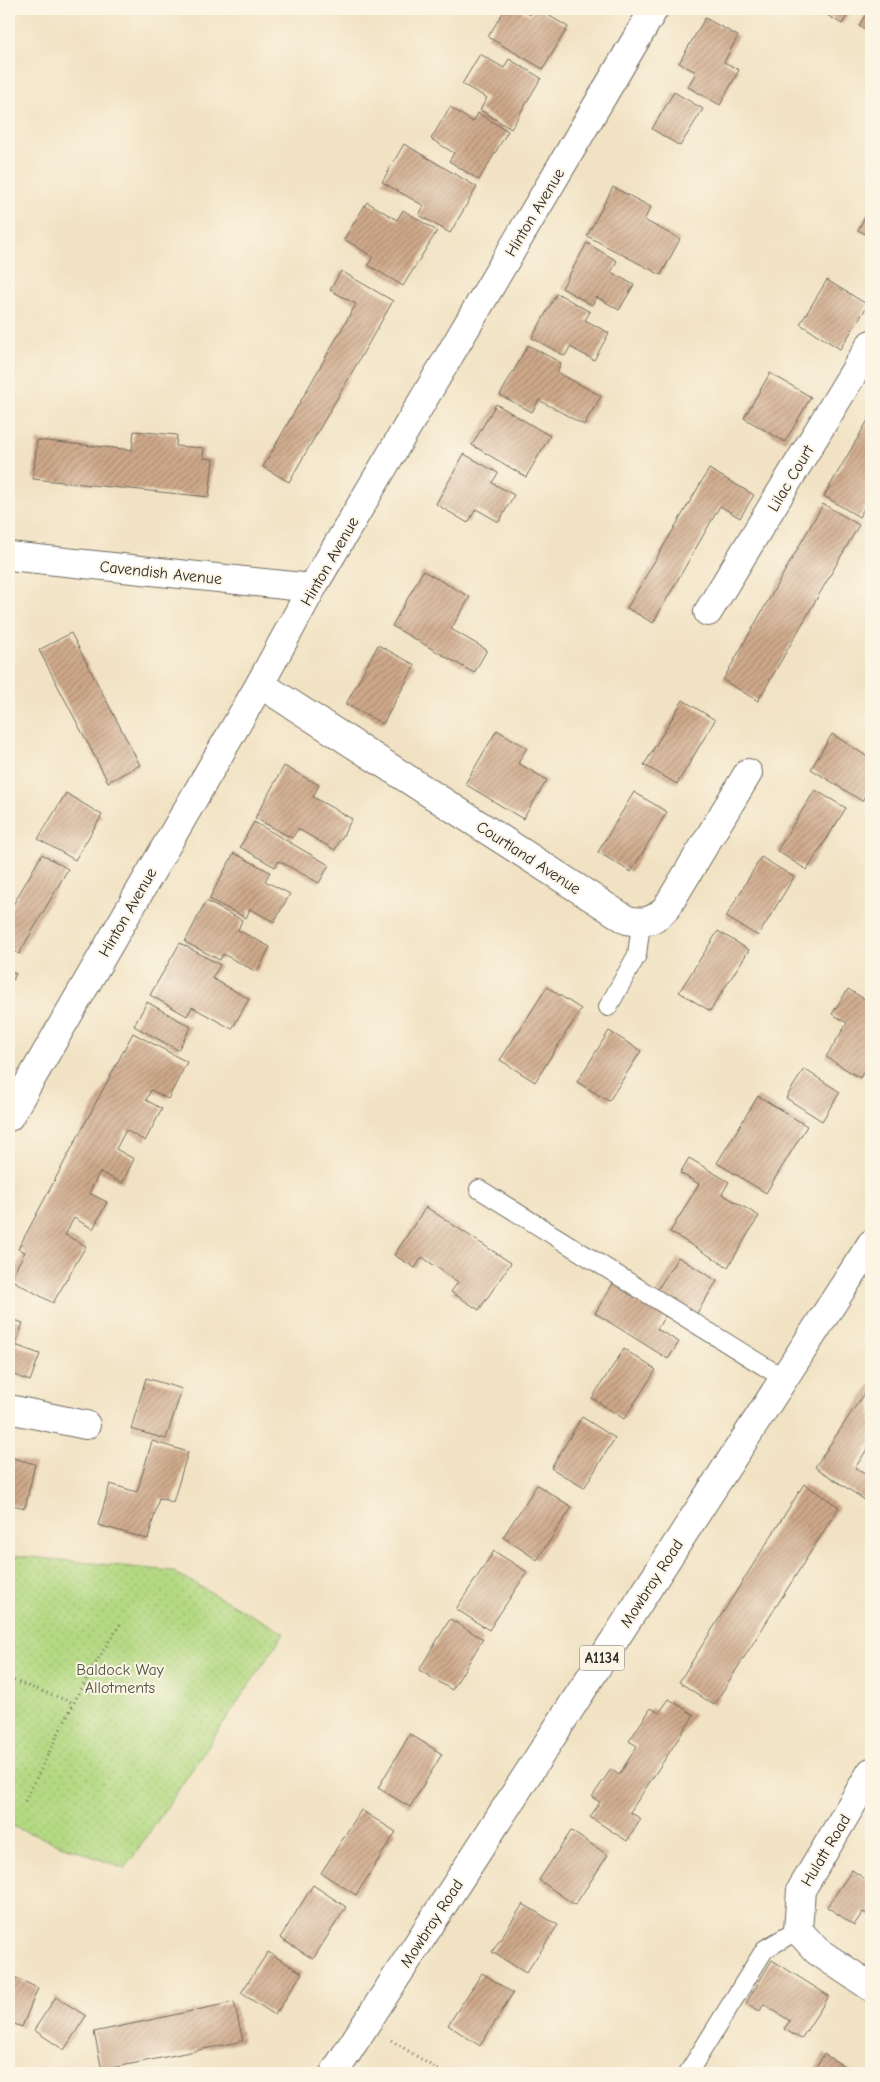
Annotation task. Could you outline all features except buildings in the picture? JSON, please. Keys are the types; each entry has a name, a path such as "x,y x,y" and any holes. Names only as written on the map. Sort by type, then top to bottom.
{"street":[{"name":"Hinton Avenue","path":"9,1116 260,684 312,588 654,9"},
{"name":"Lilac Court","path":"708,612 871,344"},
{"name":"Cavendish Avenue","path":"9,556 312,588"},
{"name":"Courtland Avenue","path":"260,684 627,920 641,923"},
{"path":"641,923 657,918 667,907 748,773"},
{"name":"Mowbray Road","path":"334,2073 871,1244"},
{"path":"9,1410 86,1424"},
{"name":"Hulatt Road","path":"798,1930 801,1890 871,1772"},
{"path":"798,1930 817,1951 871,1987"}],"lane":[{"path":"608,1007 637,954 641,923"},
{"path":"479,1189 783,1378"},
{"path":"688,2073 765,1949 798,1930"}],"path":[{"path":"25,1801 100,1654 121,1623"},
{"path":"9,1679 74,1703"},
{"path":"366,2024 443,2073"}],"green space":[{"name":"Baldock Way Allotments","path":"9,1555 172,1571 284,1633 125,1869 9,1825"}]}
